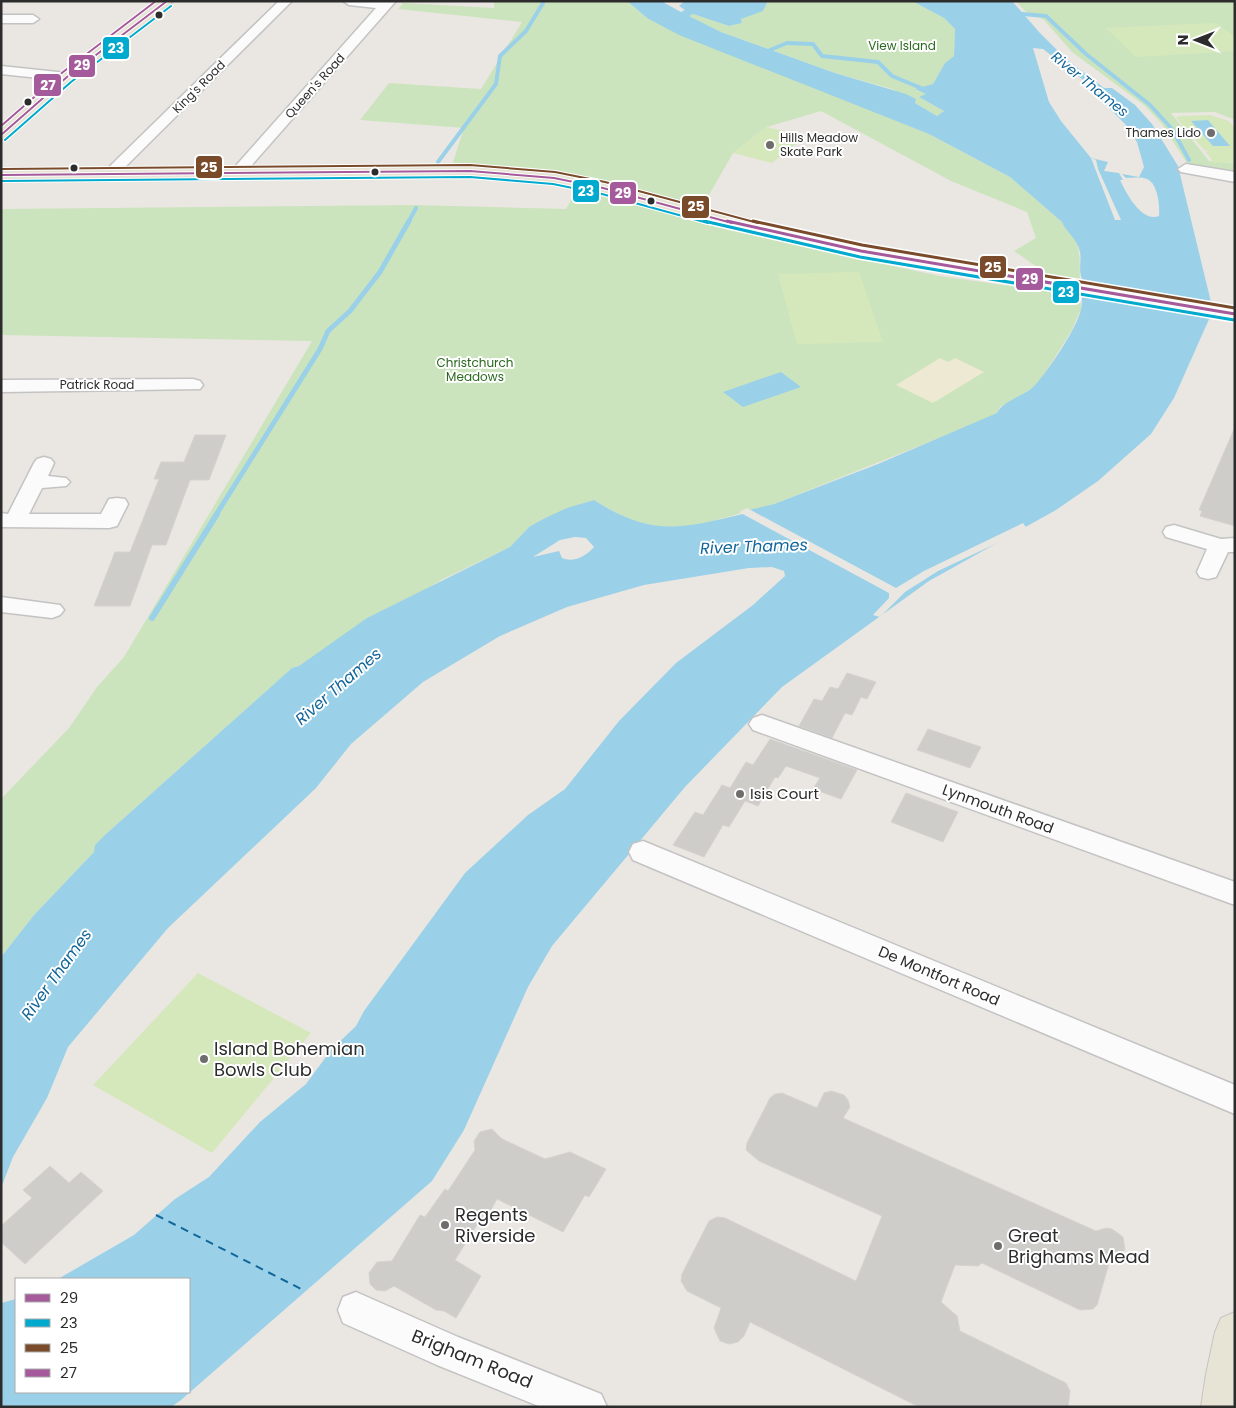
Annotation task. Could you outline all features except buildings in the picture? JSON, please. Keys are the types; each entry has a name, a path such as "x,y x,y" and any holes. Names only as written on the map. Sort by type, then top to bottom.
{"main road":[{"path":"1,135 67,76 167,1"},
{"path":"1,175 470,171 554,178 603,188 740,225 861,250 942,266 1235,314"},
{"path":"1222,1407 1226,1374 1235,1332"},
{"path":"1231,1407 1235,1405"}],"street":[{"name":"King's Road","path":"111,173 286,1"},
{"path":"349,1 387,3"},
{"name":"Queen's Road","path":"238,172 387,3"},
{"path":"1,19 33,19"},
{"path":"1,70 67,76"},
{"path":"1186,169 1235,177"},
{"name":"Patrick Road","path":"1,386 194,385"},
{"path":"8,520 34,482 44,462"},
{"path":"34,482 59,482"},
{"path":"8,520 109,521"},
{"path":"1174,532 1227,545 1208,572"},
{"path":"1,604 36,614"},
{"name":"Lynmouth Road","path":"762,724 1235,894"},
{"name":"De Montfort Road","path":"643,852 1235,1100"},
{"name":"Brigham Road","path":"356,1310 450,1352 588,1407"}],"green space":[{"path":"494,1 627,1 647,18 929,134 1010,177 1062,222 1072,234 1077,245 1080,280 1050,276 1014,251 1036,238 1027,212 951,181 821,111 767,127 733,153 701,209 587,177 451,168 464,128 360,120 389,83 481,89 522,22 398,9 403,3 494,8"},
{"name":"View Island","path":"768,1 912,1 944,18 955,29 954,56 945,63 933,84 916,90 927,94 919,97 944,111 937,116 892,89 835,73 721,32 688,16 693,14 729,26 742,23 741,19 760,11"},
{"path":"1016,1 1235,1 1235,120 1215,112 1171,113 1209,161 1235,163 1235,176 1188,165 1162,124 1144,105 1072,52 1044,20 1025,11"},
{"path":"1216,23 1235,37 1235,51 1136,57 1106,28"},
{"name":"Thames Lido","path":"1210,115 1229,121 1235,128 1235,162 1214,163 1206,152 1208,152 1204,150 1176,118 1179,116"},
{"name":"Hills Meadow Skate Park","path":"767,127 805,137 772,163 733,153"},
{"name":"Christchurch Meadows","path":"577,190 731,230 940,276 1080,296 1081,309 1072,330 1044,375 1031,389 1000,407 997,413 989,418 774,504 702,524 675,528 643,524 628,520 594,500 543,519 529,527 510,547 443,579 299,666 292,668 106,834 94,852 34,915 1,957 1,799 69,728 97,687 124,657 312,341 1,335 1,209 415,205 566,209"},
{"path":"859,272 883,342 797,344 778,274"},
{"name":"Island Bohemian Bowls Club","path":"198,973 311,1033 212,1153 93,1085"}],"sand":[{"path":"940,358 948,362 955,358 984,372 933,403 896,385"}],"water":[{"name":"River Thames","path":"627,1 661,1 681,12 685,10 679,6 685,1 768,1 763,11 741,19 742,23 729,26 693,14 689,16 721,32 835,73 906,94 916,99 915,103 937,116 944,111 919,97 926,94 915,89 933,84 945,63 954,56 955,29 944,18 912,1 1012,1 1066,59 1104,88 1112,88 1135,105 1152,124 1178,166 1211,302 1210,317 1174,398 1151,434 1098,481 1056,510 929,581 782,687 685,787 552,946 528,987 464,1130 432,1181 190,1392 190,1278 60,1278 134,1235 175,1199 209,1177 260,1122 306,1084 331,1050 356,1026 364,1011 465,873 528,815 565,789 619,721 676,663 753,605 785,576 784,571 772,567 749,568 644,585 567,607 500,636 423,682 351,744 316,788 168,928 68,1047 47,1098 13,1157 1,1188 1,957 34,915 94,852 95,845 106,834 292,668 299,666 367,618 510,547 529,527 567,508 594,500 614,512 650,525 683,526 743,514 749,510 774,504 878,464 997,413 1003,405 1028,391 1038,382 1060,351 1079,317 1084,282 1081,275 1078,247 1062,222 1010,177 929,134 679,35 647,18","holes":["1033,48 1043,49 1095,89 1092,91 1126,125 1137,142 1144,167 1139,177 1122,174 1126,178 1145,178 1153,184 1158,197 1159,216 1147,215 1135,206 1120,180 1123,180 1119,173 1104,171 1108,162 1091,158 1061,121 1049,102","575,537 586,538 594,547 584,556 571,560 562,558 559,551 533,557 560,540"]},
{"name":"Thames Lido","path":"1208,120 1230,146 1213,146 1191,121"},
{"path":"781,372 801,387 743,407 723,392"},
{"path":"15,1299 15,1393 189,1393 171,1407 1,1407 1,1303"}],"pier":[{"path":"1091,158 1096,160 1098,169 1121,220 1115,220"},
{"path":"1084,282 1211,302 1210,317 1080,296"},
{"path":"747,508 896,588 924,571 1023,523 1027,529 938,571 905,592 880,617 873,615 889,598 889,593 739,512"}],"waterway":[{"path":"438,162 496,84 500,56 526,31 543,3"},
{"path":"1022,14 1046,16 1086,54 1150,105 1172,129 1189,160"},
{"path":"770,50 787,43 813,44 822,56 878,62 892,76 921,88"},
{"path":"408,223 416,208"},
{"path":"216,515 320,349 328,331 350,311 380,272 409,221"},
{"path":"152,618 217,514"}],"ferry route":[{"path":"156,1215 305,1291"}],"transit line":[{"name":"27","path":"1,126 63,72 156,1"},
{"name":"29","path":"1,135 67,77 167,1"},
{"name":"23","path":"5,140 71,82 171,6"},
{"name":"25","path":"1,169 470,165 555,172 605,182 741,219 862,245 1235,308"},
{"name":"29","path":"1,175 470,171 554,178 603,188 740,225 861,251 1235,314"},
{"name":"23","path":"1,181 470,177 553,184 602,194 739,231 860,257 1234,320"}],"place":[{"name":"Thames Lido","path":"1211,133"},
{"name":"Hills Meadow Skate Park","path":"770,145"},
{"name":"Isis Court","path":"740,794"},
{"name":"Island Bohemian Bowls Club","path":"204,1059"},
{"name":"Regents Riverside","path":"445,1225"},
{"name":"Great Brighams Mead","path":"998,1246"}]}
